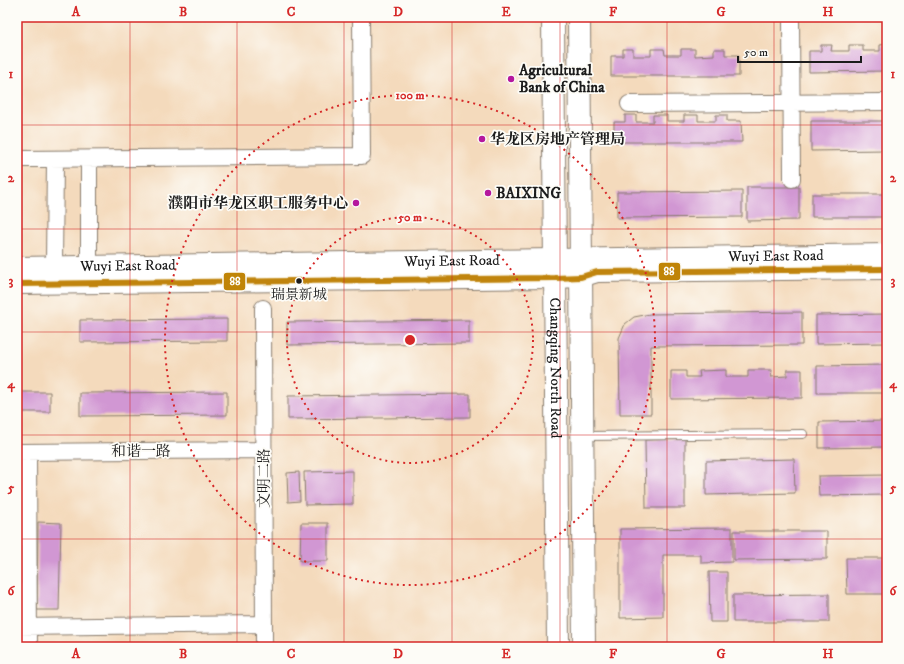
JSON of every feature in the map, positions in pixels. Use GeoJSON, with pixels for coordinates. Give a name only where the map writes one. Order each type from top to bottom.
{"type":"FeatureCollection","features":[{"type":"Feature","properties":{"kind":"main road","name":"Changqing North Road"},"geometry":{"type":"LineString","coordinates":[[552,17],[558,647]]}},
{"type":"Feature","properties":{"kind":"main road","name":"Changqing North Road"},"geometry":{"type":"LineString","coordinates":[[578,17],[584,647]]}},
{"type":"Feature","properties":{"kind":"street"},"geometry":{"type":"LineString","coordinates":[[17,159],[362,156],[361,17]]}},
{"type":"Feature","properties":{"kind":"street"},"geometry":{"type":"LineString","coordinates":[[791,17],[792,179]]}},
{"type":"Feature","properties":{"kind":"street"},"geometry":{"type":"LineString","coordinates":[[629,104],[887,102]]}},
{"type":"Feature","properties":{"kind":"street"},"geometry":{"type":"LineString","coordinates":[[54,266],[55,159]]}},
{"type":"Feature","properties":{"kind":"street"},"geometry":{"type":"LineString","coordinates":[[89,159],[89,266]]}},
{"type":"Feature","properties":{"kind":"street","name":"Wuyi East Road"},"geometry":{"type":"LineString","coordinates":[[17,267],[581,268],[887,254]]}},
{"type":"Feature","properties":{"kind":"street","name":"Wuyi East Road"},"geometry":{"type":"LineString","coordinates":[[17,284],[555,268]]}},
{"type":"Feature","properties":{"kind":"street","name":"Wuyi East Road"},"geometry":{"type":"LineString","coordinates":[[581,268],[597,272],[887,269]]}},
{"type":"Feature","properties":{"kind":"street","name":"文明二路"},"geometry":{"type":"LineString","coordinates":[[263,308],[264,647]]}},
{"type":"Feature","properties":{"kind":"street","name":"和谐一路"},"geometry":{"type":"LineString","coordinates":[[22,452],[264,450]]}},
{"type":"Feature","properties":{"kind":"street"},"geometry":{"type":"LineString","coordinates":[[22,452],[23,626],[29,647]]}},
{"type":"Feature","properties":{"kind":"street"},"geometry":{"type":"LineString","coordinates":[[23,626],[264,624]]}},
{"type":"Feature","properties":{"kind":"lane"},"geometry":{"type":"LineString","coordinates":[[582,436],[803,434]]}},
{"type":"Feature","properties":{"kind":"building"},"geometry":{"type":"Polygon","coordinates":[[[887,44],[887,71],[809,72],[809,51],[821,51],[821,45],[832,45],[831,51],[849,51],[849,45],[863,45],[863,51],[880,51],[880,45],[887,44]]]}},
{"type":"Feature","properties":{"kind":"building"},"geometry":{"type":"Polygon","coordinates":[[[623,49],[633,49],[633,56],[651,56],[651,49],[664,49],[665,55],[681,55],[681,49],[695,49],[695,56],[714,55],[714,49],[725,49],[725,55],[739,55],[739,76],[611,76],[611,56],[623,56],[623,49]]]}},
{"type":"Feature","properties":{"kind":"building"},"geometry":{"type":"Polygon","coordinates":[[[625,115],[636,115],[636,122],[653,122],[653,115],[667,115],[667,121],[684,121],[684,115],[698,115],[698,121],[716,121],[716,115],[727,115],[727,121],[741,121],[742,142],[614,142],[614,122],[625,122],[625,115]]]}},
{"type":"Feature","properties":{"kind":"building"},"geometry":{"type":"Polygon","coordinates":[[[811,121],[887,121],[887,150],[811,151],[811,121]]]}},
{"type":"Feature","properties":{"kind":"building"},"geometry":{"type":"Polygon","coordinates":[[[747,187],[799,187],[799,220],[747,221],[747,187]]]}},
{"type":"Feature","properties":{"kind":"building"},"geometry":{"type":"Polygon","coordinates":[[[742,191],[742,217],[617,218],[617,192],[742,191]]]}},
{"type":"Feature","properties":{"kind":"building"},"geometry":{"type":"Polygon","coordinates":[[[812,194],[887,194],[887,217],[812,217],[812,194]]]}},
{"type":"Feature","properties":{"kind":"building"},"geometry":{"type":"Polygon","coordinates":[[[802,312],[802,345],[651,346],[651,414],[620,414],[619,338],[625,324],[634,317],[650,314],[802,312]]]}},
{"type":"Feature","properties":{"kind":"building"},"geometry":{"type":"Polygon","coordinates":[[[887,314],[887,343],[816,344],[816,315],[887,314]]]}},
{"type":"Feature","properties":{"kind":"building"},"geometry":{"type":"Polygon","coordinates":[[[227,319],[227,341],[80,342],[80,320],[227,319]]]}},
{"type":"Feature","properties":{"kind":"building"},"geometry":{"type":"Polygon","coordinates":[[[469,320],[469,343],[287,345],[287,322],[469,320]]]}},
{"type":"Feature","properties":{"kind":"building"},"geometry":{"type":"Polygon","coordinates":[[[887,365],[887,393],[817,393],[817,366],[887,365]]]}},
{"type":"Feature","properties":{"kind":"building"},"geometry":{"type":"Polygon","coordinates":[[[726,370],[726,377],[748,377],[748,370],[772,370],[771,377],[787,376],[787,370],[802,370],[802,398],[671,399],[671,371],[686,371],[686,377],[700,377],[699,371],[726,370]]]}},
{"type":"Feature","properties":{"kind":"building"},"geometry":{"type":"Polygon","coordinates":[[[17,392],[50,392],[50,412],[17,412],[17,392]]]}},
{"type":"Feature","properties":{"kind":"building"},"geometry":{"type":"Polygon","coordinates":[[[227,392],[227,415],[80,416],[80,393],[227,392]]]}},
{"type":"Feature","properties":{"kind":"building"},"geometry":{"type":"Polygon","coordinates":[[[470,394],[470,417],[288,419],[288,396],[470,394]]]}},
{"type":"Feature","properties":{"kind":"building"},"geometry":{"type":"Polygon","coordinates":[[[887,421],[887,447],[819,448],[819,422],[887,421]]]}},
{"type":"Feature","properties":{"kind":"building"},"geometry":{"type":"Polygon","coordinates":[[[685,439],[685,508],[646,508],[645,440],[685,439]]]}},
{"type":"Feature","properties":{"kind":"building"},"geometry":{"type":"Polygon","coordinates":[[[794,459],[795,493],[706,495],[706,461],[794,459]]]}},
{"type":"Feature","properties":{"kind":"building"},"geometry":{"type":"Polygon","coordinates":[[[353,471],[353,504],[305,505],[304,472],[353,471]]]}},
{"type":"Feature","properties":{"kind":"building"},"geometry":{"type":"Polygon","coordinates":[[[299,472],[300,501],[288,502],[287,473],[299,472]]]}},
{"type":"Feature","properties":{"kind":"building"},"geometry":{"type":"Polygon","coordinates":[[[887,475],[887,495],[819,496],[818,476],[887,475]]]}},
{"type":"Feature","properties":{"kind":"building"},"geometry":{"type":"Polygon","coordinates":[[[38,522],[61,523],[59,610],[37,610],[38,522]]]}},
{"type":"Feature","properties":{"kind":"building"},"geometry":{"type":"Polygon","coordinates":[[[301,523],[328,523],[328,561],[300,561],[301,523]]]}},
{"type":"Feature","properties":{"kind":"building"},"geometry":{"type":"Polygon","coordinates":[[[732,528],[732,562],[701,563],[701,555],[663,555],[663,617],[620,618],[620,529],[732,528]]]}},
{"type":"Feature","properties":{"kind":"building"},"geometry":{"type":"Polygon","coordinates":[[[734,531],[827,531],[827,559],[734,560],[734,531]]]}},
{"type":"Feature","properties":{"kind":"building"},"geometry":{"type":"Polygon","coordinates":[[[846,558],[887,558],[887,594],[847,594],[846,558]]]}},
{"type":"Feature","properties":{"kind":"building"},"geometry":{"type":"Polygon","coordinates":[[[709,572],[727,572],[727,622],[710,622],[709,572]]]}},
{"type":"Feature","properties":{"kind":"building"},"geometry":{"type":"Polygon","coordinates":[[[829,594],[829,622],[733,622],[733,595],[829,594]]]}},
{"type":"Feature","properties":{"kind":"transit line","name":"88"},"geometry":{"type":"LineString","coordinates":[[17,284],[555,278],[581,277],[597,272],[887,269]]}},
{"type":"Feature","properties":{"kind":"place","name":"Agricultural Bank of China"},"geometry":{"type":"Point","coordinates":[511,79]}},
{"type":"Feature","properties":{"kind":"place","name":"华龙区房地产管理局"},"geometry":{"type":"Point","coordinates":[482,139]}},
{"type":"Feature","properties":{"kind":"place","name":"BAIXING"},"geometry":{"type":"Point","coordinates":[488,193]}},
{"type":"Feature","properties":{"kind":"place","name":"濮阳市华龙区职工服务中心"},"geometry":{"type":"Point","coordinates":[356,203]}},
{"type":"Feature","properties":{"kind":"place","name":"瑞景新城"},"geometry":{"type":"Point","coordinates":[299,281]}}]}
